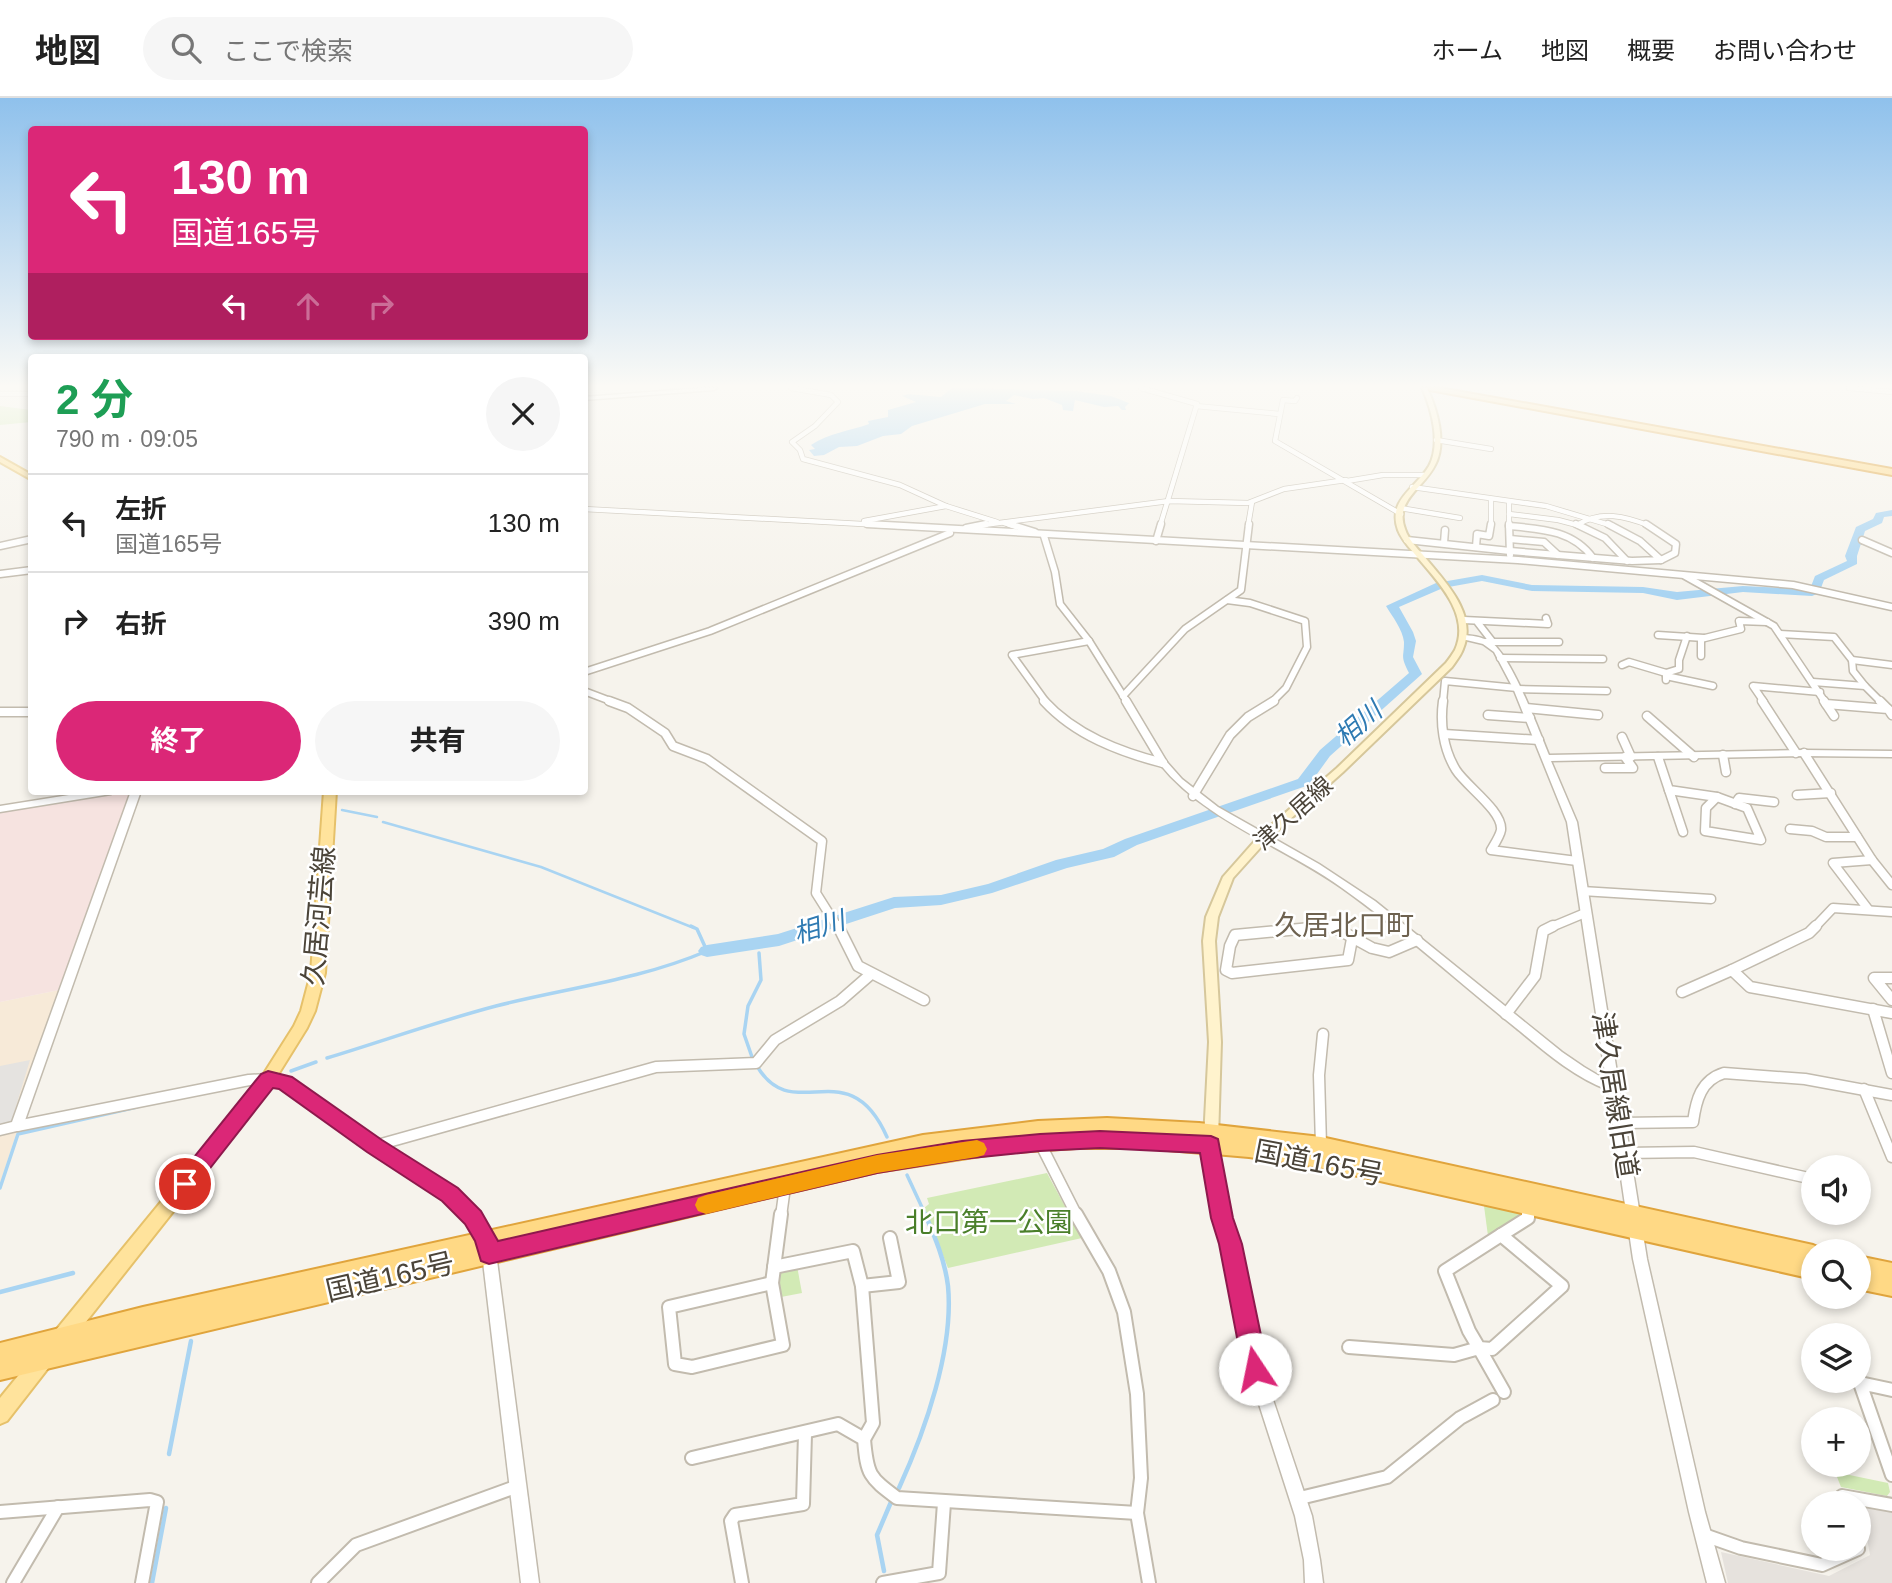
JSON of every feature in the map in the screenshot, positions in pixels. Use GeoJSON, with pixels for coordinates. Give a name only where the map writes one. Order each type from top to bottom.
{"type":"FeatureCollection","features":[{"type":"Feature","properties":{"kind":"highway"},"geometry":{"type":"LineString","coordinates":[[1816,457],[1892,471]]}},
{"type":"Feature","properties":{"kind":"highway"},"geometry":{"type":"LineString","coordinates":[[1818,457],[1892,471]]}},
{"type":"Feature","properties":{"kind":"highway","name":"国道165号"},"geometry":{"type":"LineString","coordinates":[[0,1370],[488,1246],[923,1142],[995,1132],[1077,1126],[1321,1145],[1801,1267]]}},
{"type":"Feature","properties":{"kind":"highway","name":"国道165号"},"geometry":{"type":"LineString","coordinates":[[0,1353],[62,1336],[488,1246],[785,1187],[877,1164],[962,1150],[1040,1142],[1211,1138],[1318,1159],[1528,1207],[1801,1252]]}},
{"type":"Feature","properties":{"kind":"highway"},"geometry":{"type":"LineString","coordinates":[[1871,1268],[1892,1272]]}},
{"type":"Feature","properties":{"kind":"highway"},"geometry":{"type":"LineString","coordinates":[[1871,1283],[1892,1287]]}},
{"type":"Feature","properties":{"kind":"main road"},"geometry":{"type":"LineString","coordinates":[[1436,457],[1404,497],[1400,526],[1464,620],[1465,637]]}},
{"type":"Feature","properties":{"kind":"main road"},"geometry":{"type":"LineString","coordinates":[[1,461],[28,476]]}},
{"type":"Feature","properties":{"kind":"main road","name":"津久居線"},"geometry":{"type":"LineString","coordinates":[[1211,1138],[1215,1042],[1208,959],[1212,917],[1228,877],[1265,836],[1441,680],[1458,655],[1465,637]]}},
{"type":"Feature","properties":{"kind":"main road","name":"久居河芸線"},"geometry":{"type":"LineString","coordinates":[[0,1414],[268,1079],[300,1028],[308,1011],[318,973],[330,795]]}},
{"type":"Feature","properties":{"kind":"street"},"geometry":{"type":"LineString","coordinates":[[802,457],[900,485],[946,506],[1044,536]]}},
{"type":"Feature","properties":{"kind":"street"},"geometry":{"type":"LineString","coordinates":[[1156,541],[1181,457]]}},
{"type":"Feature","properties":{"kind":"street"},"geometry":{"type":"LineString","coordinates":[[1303,457],[1401,511],[1460,519]]}},
{"type":"Feature","properties":{"kind":"street"},"geometry":{"type":"LineString","coordinates":[[588,671],[710,631],[915,545],[957,531],[1000,522],[1169,501],[1252,502],[1288,488],[1383,475],[1424,475]]}},
{"type":"Feature","properties":{"kind":"street"},"geometry":{"type":"LineString","coordinates":[[1407,540],[1629,561],[1661,560],[1673,555],[1677,550],[1675,542],[1664,533],[1637,520],[1591,517],[1412,487]]}},
{"type":"Feature","properties":{"kind":"street"},"geometry":{"type":"LineString","coordinates":[[1476,547],[1477,534],[1489,536],[1491,499]]}},
{"type":"Feature","properties":{"kind":"street"},"geometry":{"type":"LineString","coordinates":[[1123,696],[1185,629],[1242,587],[1240,580],[1252,502]]}},
{"type":"Feature","properties":{"kind":"street"},"geometry":{"type":"LineString","coordinates":[[1509,502],[1510,560]]}},
{"type":"Feature","properties":{"kind":"street"},"geometry":{"type":"LineString","coordinates":[[834,524],[875,520],[946,506]]}},
{"type":"Feature","properties":{"kind":"street"},"geometry":{"type":"LineString","coordinates":[[588,509],[1510,560],[1809,587],[1891,605]]}},
{"type":"Feature","properties":{"kind":"street"},"geometry":{"type":"LineString","coordinates":[[1509,514],[1577,525],[1611,541],[1629,561],[1656,572]]}},
{"type":"Feature","properties":{"kind":"street"},"geometry":{"type":"LineString","coordinates":[[1577,525],[1591,517]]}},
{"type":"Feature","properties":{"kind":"street"},"geometry":{"type":"LineString","coordinates":[[1591,517],[1639,538],[1661,560]]}},
{"type":"Feature","properties":{"kind":"street"},"geometry":{"type":"LineString","coordinates":[[1509,526],[1569,536],[1584,545],[1593,558]]}},
{"type":"Feature","properties":{"kind":"street"},"geometry":{"type":"LineString","coordinates":[[1444,543],[1445,530]]}},
{"type":"Feature","properties":{"kind":"street"},"geometry":{"type":"LineString","coordinates":[[1044,536],[1055,572],[1060,604],[1089,640],[1163,763],[1193,796],[1210,808],[1265,836],[1374,904],[1506,1014],[1588,1076],[1615,1088]]}},
{"type":"Feature","properties":{"kind":"street"},"geometry":{"type":"LineString","coordinates":[[1510,539],[1548,543],[1559,555]]}},
{"type":"Feature","properties":{"kind":"street"},"geometry":{"type":"LineString","coordinates":[[1862,540],[1892,553]]}},
{"type":"Feature","properties":{"kind":"street"},"geometry":{"type":"LineString","coordinates":[[0,546],[28,541]]}},
{"type":"Feature","properties":{"kind":"street"},"geometry":{"type":"LineString","coordinates":[[0,573],[28,570]]}},
{"type":"Feature","properties":{"kind":"street"},"geometry":{"type":"LineString","coordinates":[[1682,575],[1769,622],[1780,634],[1834,716]]}},
{"type":"Feature","properties":{"kind":"street"},"geometry":{"type":"LineString","coordinates":[[1193,796],[1230,735],[1248,717],[1270,705],[1286,688],[1307,647],[1305,621],[1250,603],[1227,600]]}},
{"type":"Feature","properties":{"kind":"street"},"geometry":{"type":"LineString","coordinates":[[1464,620],[1548,624],[1546,618]]}},
{"type":"Feature","properties":{"kind":"street"},"geometry":{"type":"LineString","coordinates":[[1658,635],[1705,638],[1741,629],[1739,621],[1769,622]]}},
{"type":"Feature","properties":{"kind":"street"},"geometry":{"type":"LineString","coordinates":[[1478,623],[1489,641]]}},
{"type":"Feature","properties":{"kind":"street"},"geometry":{"type":"LineString","coordinates":[[1780,634],[1834,637],[1852,660],[1853,671],[1890,712]]}},
{"type":"Feature","properties":{"kind":"street"},"geometry":{"type":"LineString","coordinates":[[1666,676],[1679,669],[1679,660],[1687,636]]}},
{"type":"Feature","properties":{"kind":"street"},"geometry":{"type":"LineString","coordinates":[[1465,637],[1489,641],[1559,642]]}},
{"type":"Feature","properties":{"kind":"street"},"geometry":{"type":"LineString","coordinates":[[1701,656],[1701,639],[1705,638]]}},
{"type":"Feature","properties":{"kind":"street"},"geometry":{"type":"LineString","coordinates":[[1089,640],[1012,655],[1049,706],[1073,725],[1125,753],[1163,763]]}},
{"type":"Feature","properties":{"kind":"street","name":"津久居線旧道"},"geometry":{"type":"LineString","coordinates":[[1489,641],[1518,688],[1572,822],[1635,1223],[1716,1583]]}},
{"type":"Feature","properties":{"kind":"street"},"geometry":{"type":"LineString","coordinates":[[1500,658],[1603,659]]}},
{"type":"Feature","properties":{"kind":"street"},"geometry":{"type":"LineString","coordinates":[[1852,660],[1892,665]]}},
{"type":"Feature","properties":{"kind":"street"},"geometry":{"type":"LineString","coordinates":[[1622,665],[1629,662],[1666,676],[1713,686]]}},
{"type":"Feature","properties":{"kind":"street"},"geometry":{"type":"LineString","coordinates":[[1577,860],[1491,850],[1501,831],[1499,821],[1495,812],[1454,767],[1440,715],[1441,680],[1518,688],[1606,691]]}},
{"type":"Feature","properties":{"kind":"street"},"geometry":{"type":"LineString","coordinates":[[1813,682],[1865,686]]}},
{"type":"Feature","properties":{"kind":"street"},"geometry":{"type":"LineString","coordinates":[[1820,692],[1753,686],[1831,793],[1871,860],[1892,885]]}},
{"type":"Feature","properties":{"kind":"street"},"geometry":{"type":"LineString","coordinates":[[588,693],[628,708],[665,733],[673,746],[707,759],[822,841],[816,893],[836,922],[858,967],[897,984],[923,1000]]}},
{"type":"Feature","properties":{"kind":"street"},"geometry":{"type":"LineString","coordinates":[[1826,704],[1890,712]]}},
{"type":"Feature","properties":{"kind":"street"},"geometry":{"type":"LineString","coordinates":[[0,712],[28,712]]}},
{"type":"Feature","properties":{"kind":"street"},"geometry":{"type":"LineString","coordinates":[[1488,715],[1598,715]]}},
{"type":"Feature","properties":{"kind":"street"},"geometry":{"type":"LineString","coordinates":[[1647,716],[1694,757]]}},
{"type":"Feature","properties":{"kind":"street"},"geometry":{"type":"LineString","coordinates":[[1444,734],[1539,740]]}},
{"type":"Feature","properties":{"kind":"street"},"geometry":{"type":"LineString","coordinates":[[1605,768],[1633,768],[1622,737]]}},
{"type":"Feature","properties":{"kind":"street"},"geometry":{"type":"LineString","coordinates":[[1546,758],[1892,754]]}},
{"type":"Feature","properties":{"kind":"street"},"geometry":{"type":"LineString","coordinates":[[1723,755],[1726,772]]}},
{"type":"Feature","properties":{"kind":"street"},"geometry":{"type":"LineString","coordinates":[[1658,757],[1683,832]]}},
{"type":"Feature","properties":{"kind":"street"},"geometry":{"type":"LineString","coordinates":[[1669,790],[1717,797],[1747,808],[1761,840],[1705,831],[1706,808],[1717,797]]}},
{"type":"Feature","properties":{"kind":"street"},"geometry":{"type":"LineString","coordinates":[[1797,795],[1831,793]]}},
{"type":"Feature","properties":{"kind":"street"},"geometry":{"type":"LineString","coordinates":[[0,809],[86,795]]}},
{"type":"Feature","properties":{"kind":"street"},"geometry":{"type":"LineString","coordinates":[[17,1126],[135,795]]}},
{"type":"Feature","properties":{"kind":"street"},"geometry":{"type":"LineString","coordinates":[[1735,804],[1739,798],[1774,802]]}},
{"type":"Feature","properties":{"kind":"street"},"geometry":{"type":"LineString","coordinates":[[1790,829],[1812,831],[1826,837],[1857,836]]}},
{"type":"Feature","properties":{"kind":"street"},"geometry":{"type":"LineString","coordinates":[[1827,853],[1868,909]]}},
{"type":"Feature","properties":{"kind":"street"},"geometry":{"type":"LineString","coordinates":[[1835,861],[1871,860]]}},
{"type":"Feature","properties":{"kind":"street"},"geometry":{"type":"LineString","coordinates":[[1582,891],[1711,899]]}},
{"type":"Feature","properties":{"kind":"street"},"geometry":{"type":"LineString","coordinates":[[1682,992],[1809,933],[1833,908],[1892,912]]}},
{"type":"Feature","properties":{"kind":"street"},"geometry":{"type":"LineString","coordinates":[[1506,1014],[1535,976],[1543,931],[1586,913]]}},
{"type":"Feature","properties":{"kind":"street"},"geometry":{"type":"LineString","coordinates":[[1352,939],[1348,960],[1233,973],[1226,970],[1230,946],[1235,935],[1332,926],[1344,930],[1352,939],[1384,951],[1395,952],[1417,940]]}},
{"type":"Feature","properties":{"kind":"street"},"geometry":{"type":"LineString","coordinates":[[1732,970],[1750,987],[1892,1013]]}},
{"type":"Feature","properties":{"kind":"street"},"geometry":{"type":"LineString","coordinates":[[374,1146],[656,1067],[756,1063],[775,1040],[840,1002],[871,974]]}},
{"type":"Feature","properties":{"kind":"street"},"geometry":{"type":"LineString","coordinates":[[1892,978],[1874,978],[1892,1000]]}},
{"type":"Feature","properties":{"kind":"street"},"geometry":{"type":"LineString","coordinates":[[1872,1009],[1892,1073]]}},
{"type":"Feature","properties":{"kind":"street"},"geometry":{"type":"LineString","coordinates":[[1321,1145],[1319,1075],[1323,1034]]}},
{"type":"Feature","properties":{"kind":"street"},"geometry":{"type":"LineString","coordinates":[[1621,1123],[1693,1122],[1695,1102],[1702,1089],[1717,1074],[1724,1073],[1805,1079],[1892,1095]]}},
{"type":"Feature","properties":{"kind":"street"},"geometry":{"type":"LineString","coordinates":[[0,1130],[249,1080],[268,1079],[285,1083],[374,1146],[450,1195],[473,1217],[488,1246],[530,1583]]}},
{"type":"Feature","properties":{"kind":"street"},"geometry":{"type":"LineString","coordinates":[[1864,1090],[1892,1157]]}},
{"type":"Feature","properties":{"kind":"street"},"geometry":{"type":"LineString","coordinates":[[1211,1138],[1212,1167],[1219,1205],[1231,1244],[1255,1369],[1300,1498],[1313,1562],[1314,1583]]}},
{"type":"Feature","properties":{"kind":"street"},"geometry":{"type":"LineString","coordinates":[[1040,1142],[1061,1189],[1109,1271],[1124,1312],[1137,1395],[1141,1478],[1137,1513],[1149,1583]]}},
{"type":"Feature","properties":{"kind":"street"},"geometry":{"type":"LineString","coordinates":[[1625,1153],[1694,1152],[1801,1176]]}},
{"type":"Feature","properties":{"kind":"street"},"geometry":{"type":"LineString","coordinates":[[772,1283],[669,1307],[675,1364],[692,1367],[783,1345],[772,1283],[785,1187]]}},
{"type":"Feature","properties":{"kind":"street"},"geometry":{"type":"LineString","coordinates":[[1300,1498],[1387,1477],[1461,1418],[1499,1396],[1446,1272],[1528,1218],[1528,1207]]}},
{"type":"Feature","properties":{"kind":"street"},"geometry":{"type":"LineString","coordinates":[[1349,1347],[1454,1354],[1479,1348],[1492,1349],[1562,1286],[1500,1235]]}},
{"type":"Feature","properties":{"kind":"street"},"geometry":{"type":"LineString","coordinates":[[862,1286],[899,1282],[890,1238]]}},
{"type":"Feature","properties":{"kind":"street"},"geometry":{"type":"LineString","coordinates":[[774,1267],[853,1251],[862,1286],[873,1423],[864,1439],[873,1480],[879,1487],[897,1498],[944,1503],[1137,1513]]}},
{"type":"Feature","properties":{"kind":"street"},"geometry":{"type":"LineString","coordinates":[[1892,1390],[1860,1383],[1892,1475]]}},
{"type":"Feature","properties":{"kind":"street"},"geometry":{"type":"LineString","coordinates":[[692,1458],[805,1434],[838,1424],[864,1439]]}},
{"type":"Feature","properties":{"kind":"street"},"geometry":{"type":"LineString","coordinates":[[742,1583],[731,1521],[735,1515],[803,1504],[805,1434]]}},
{"type":"Feature","properties":{"kind":"street"},"geometry":{"type":"LineString","coordinates":[[318,1583],[356,1545],[518,1486]]}},
{"type":"Feature","properties":{"kind":"street"},"geometry":{"type":"LineString","coordinates":[[0,1511],[150,1500],[157,1502],[142,1583]]}},
{"type":"Feature","properties":{"kind":"street"},"geometry":{"type":"LineString","coordinates":[[1871,1501],[1892,1505]]}},
{"type":"Feature","properties":{"kind":"street"},"geometry":{"type":"LineString","coordinates":[[883,1583],[939,1573],[944,1503]]}},
{"type":"Feature","properties":{"kind":"street"},"geometry":{"type":"LineString","coordinates":[[13,1583],[58,1507]]}},
{"type":"Feature","properties":{"kind":"street"},"geometry":{"type":"LineString","coordinates":[[1704,1535],[1741,1548],[1801,1561]]}},
{"type":"Feature","properties":{"kind":"street"},"geometry":{"type":"LineString","coordinates":[[1803,1561],[1822,1565],[1831,1561]]}},
{"type":"Feature","properties":{"kind":"shaded area"},"geometry":{"type":"Polygon","coordinates":[[[86,795],[135,795],[64,989],[0,1002],[0,809],[86,795]]]}},
{"type":"Feature","properties":{"kind":"shaded area"},"geometry":{"type":"Polygon","coordinates":[[[64,989],[0,1183],[0,1002],[64,989]]]}},
{"type":"Feature","properties":{"kind":"shaded area"},"geometry":{"type":"Polygon","coordinates":[[[30,1060],[10,1126],[0,1128],[0,1066],[30,1060]]]}},
{"type":"Feature","properties":{"kind":"shaded area"},"geometry":{"type":"Polygon","coordinates":[[[1871,1507],[1892,1511],[1892,1583],[1728,1583],[1721,1552],[1829,1576],[1858,1561],[1871,1561],[1871,1507]]]}},
{"type":"Feature","properties":{"kind":"green space","name":"北口第一公園"},"geometry":{"type":"Polygon","coordinates":[[[1047,1173],[1082,1238],[948,1268],[924,1208],[929,1204],[927,1198],[1047,1173]]]}},
{"type":"Feature","properties":{"kind":"green space"},"geometry":{"type":"Polygon","coordinates":[[[1484,1206],[1524,1214],[1488,1236],[1484,1206]]]}},
{"type":"Feature","properties":{"kind":"green space"},"geometry":{"type":"Polygon","coordinates":[[[797,1266],[802,1293],[781,1297],[778,1276],[783,1268],[797,1266]]]}},
{"type":"Feature","properties":{"kind":"green space"},"geometry":{"type":"Polygon","coordinates":[[[1837,1477],[1859,1477],[1888,1483],[1890,1492],[1887,1496],[1841,1487],[1837,1477]]]}},
{"type":"Feature","properties":{"kind":"waterway","name":"相川"},"geometry":{"type":"LineString","coordinates":[[707,951],[779,940],[894,903],[941,900],[992,888],[1062,864],[1108,853],[1131,842],[1304,782],[1313,767],[1339,739],[1416,674],[1407,657],[1410,641],[1407,632],[1392,606],[1440,585],[1482,578],[1532,588],[1643,590],[1677,596],[1743,589],[1812,593],[1819,578],[1853,562],[1851,556],[1860,529],[1878,521],[1880,515],[1892,513]]}},
{"type":"Feature","properties":{"kind":"waterway"},"geometry":{"type":"LineString","coordinates":[[342,810],[377,817]]}},
{"type":"Feature","properties":{"kind":"waterway"},"geometry":{"type":"LineString","coordinates":[[383,822],[541,867],[694,928]]}},
{"type":"Feature","properties":{"kind":"waterway"},"geometry":{"type":"LineString","coordinates":[[327,1058],[475,1012],[629,976],[707,951],[697,929],[691,926]]}},
{"type":"Feature","properties":{"kind":"waterway"},"geometry":{"type":"LineString","coordinates":[[752,1057],[744,1034],[748,1006],[761,980],[759,953]]}},
{"type":"Feature","properties":{"kind":"waterway"},"geometry":{"type":"LineString","coordinates":[[291,1071],[316,1062]]}},
{"type":"Feature","properties":{"kind":"waterway"},"geometry":{"type":"LineString","coordinates":[[757,1066],[771,1083],[787,1091],[838,1092],[855,1098],[872,1111],[887,1137]]}},
{"type":"Feature","properties":{"kind":"waterway"},"geometry":{"type":"LineString","coordinates":[[0,1188],[18,1134],[137,1107]]}},
{"type":"Feature","properties":{"kind":"waterway"},"geometry":{"type":"LineString","coordinates":[[907,1175],[926,1216]]}},
{"type":"Feature","properties":{"kind":"waterway"},"geometry":{"type":"LineString","coordinates":[[899,1488],[928,1416],[947,1336],[947,1277],[925,1214]]}},
{"type":"Feature","properties":{"kind":"waterway"},"geometry":{"type":"LineString","coordinates":[[0,1292],[73,1273]]}},
{"type":"Feature","properties":{"kind":"waterway"},"geometry":{"type":"LineString","coordinates":[[169,1454],[191,1341]]}},
{"type":"Feature","properties":{"kind":"waterway"},"geometry":{"type":"LineString","coordinates":[[884,1571],[877,1535],[891,1502]]}},
{"type":"Feature","properties":{"kind":"waterway"},"geometry":{"type":"LineString","coordinates":[[152,1583],[166,1508]]}},
{"type":"Feature","properties":{"kind":"slow traffic"},"geometry":{"type":"LineString","coordinates":[[706,1205],[877,1164],[977,1149]]}},
{"type":"Feature","properties":{"kind":"district","name":"久居北口町"},"geometry":{"type":"Point","coordinates":[1344,925]}},
{"type":"Feature","properties":{"kind":"route"},"geometry":{"type":"LineString","coordinates":[[185,1184],[268,1079],[285,1083],[374,1146],[450,1195],[473,1217],[486,1239],[489,1254],[877,1164],[962,1150],[1040,1142],[1100,1140],[1211,1145],[1212,1167],[1222,1218],[1231,1244],[1255,1369]]}}]}
